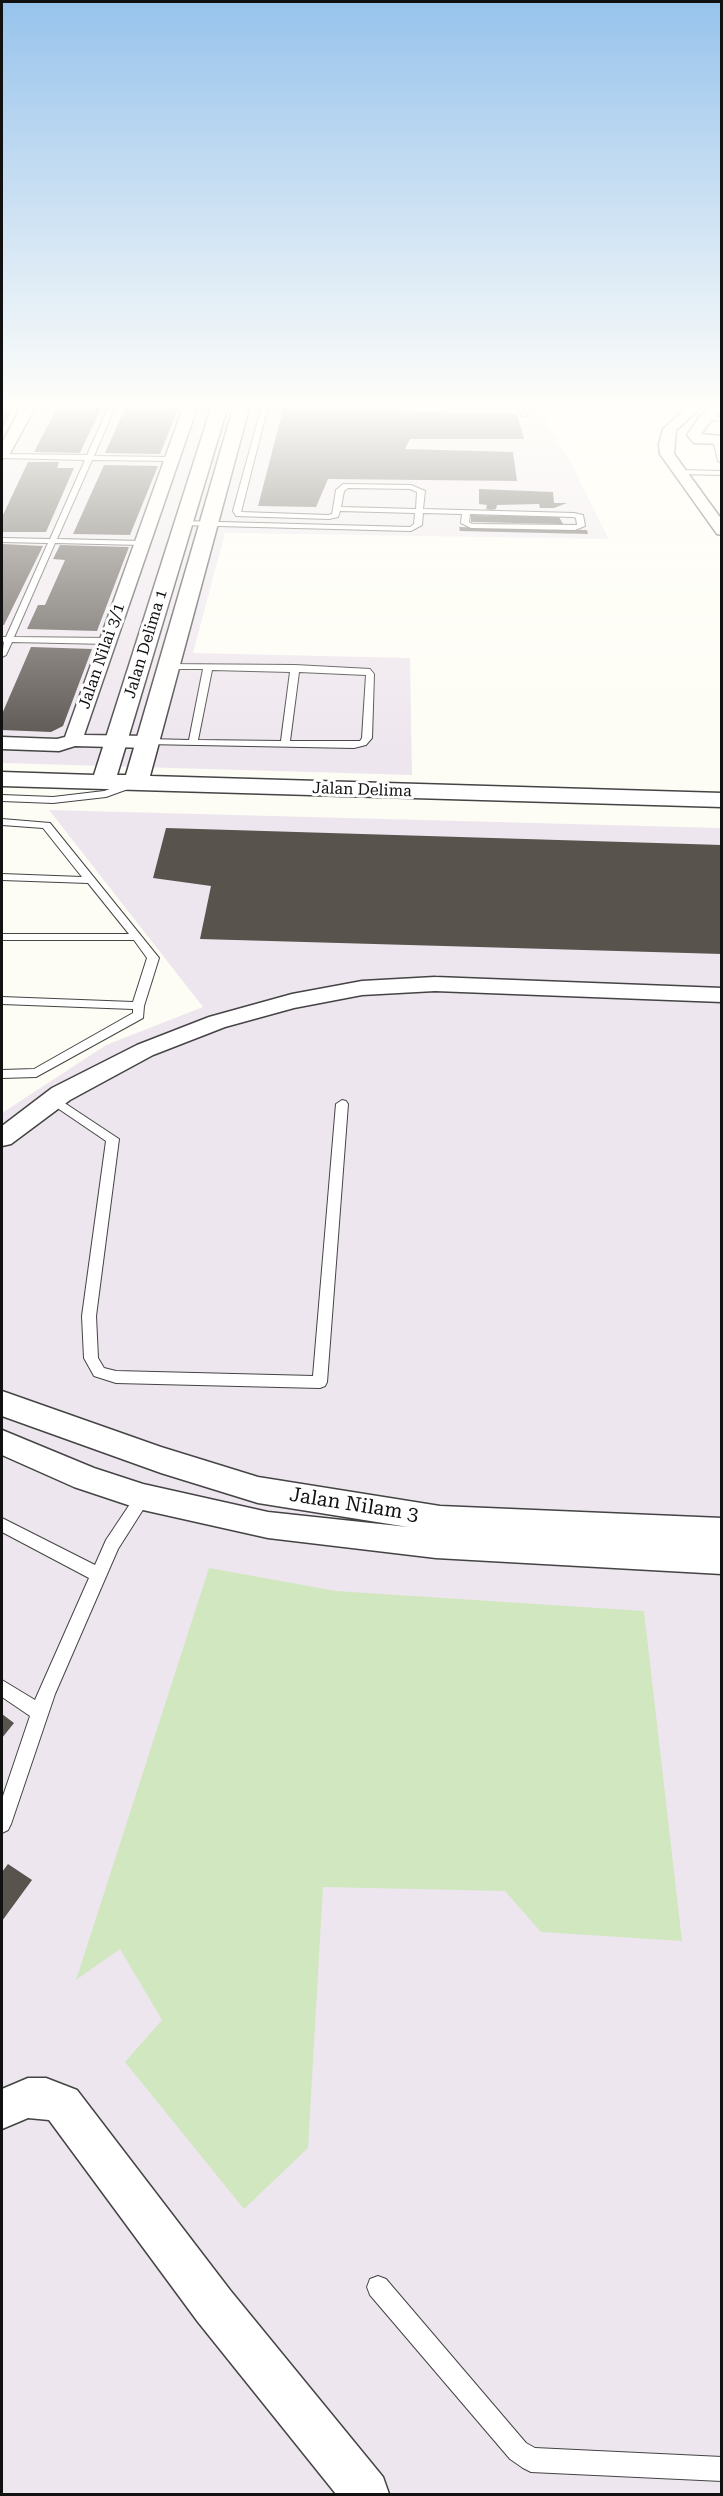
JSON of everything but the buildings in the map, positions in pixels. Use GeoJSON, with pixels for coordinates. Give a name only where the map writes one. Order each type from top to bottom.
{"type":"FeatureCollection","features":[{"type":"Feature","properties":{"kind":"street","name":"Jalan Nilai 3/1"},"geometry":{"type":"LineString","coordinates":[[73,740],[150,518]]}},
{"type":"Feature","properties":{"kind":"street","name":"Jalan Delima 1"},"geometry":{"type":"LineString","coordinates":[[103,782],[185,518]]}},
{"type":"Feature","properties":{"kind":"street","name":"Jalan Delima 1"},"geometry":{"type":"LineString","coordinates":[[136,783],[211,518]]}},
{"type":"Feature","properties":{"kind":"street"},"geometry":{"type":"LineString","coordinates":[[2,743],[59,745],[73,740],[148,742]]}},
{"type":"Feature","properties":{"kind":"street","name":"Jalan Delima"},"geometry":{"type":"LineString","coordinates":[[2,779],[722,800]]}},
{"type":"Feature","properties":{"kind":"street"},"geometry":{"type":"LineString","coordinates":[[2,1138],[54,1100],[145,1050],[217,1022],[292,1001],[362,988],[435,984],[722,995]]}},
{"type":"Feature","properties":{"kind":"street","name":"Jalan Nilam 3"},"geometry":{"type":"LineString","coordinates":[[2,1403],[23,1413],[150,1457],[258,1490],[440,1519],[722,1532]]}},
{"type":"Feature","properties":{"kind":"street","name":"Jalan Nilam 3"},"geometry":{"type":"LineString","coordinates":[[2,1442],[85,1478],[143,1497],[268,1525],[436,1544],[722,1560]]}},
{"type":"Feature","properties":{"kind":"street"},"geometry":{"type":"LineString","coordinates":[[2,2109],[10,2103],[28,2098],[46,2098],[63,2104],[213,2306],[366,2494]]}},
{"type":"Feature","properties":{"kind":"lane"},"geometry":{"type":"LineString","coordinates":[[2,655],[5,639],[62,518]]}},
{"type":"Feature","properties":{"kind":"lane"},"geometry":{"type":"LineString","coordinates":[[183,524],[407,529],[417,527],[418,518]]}},
{"type":"Feature","properties":{"kind":"lane"},"geometry":{"type":"LineString","coordinates":[[465,518],[465,523],[471,526],[575,528],[581,526],[580,518]]}},
{"type":"Feature","properties":{"kind":"lane"},"geometry":{"type":"LineString","coordinates":[[2,540],[142,543]]}},
{"type":"Feature","properties":{"kind":"lane"},"geometry":{"type":"LineString","coordinates":[[5,639],[108,641]]}},
{"type":"Feature","properties":{"kind":"lane"},"geometry":{"type":"LineString","coordinates":[[148,742],[354,745],[363,743],[367,738],[369,672],[359,669],[169,666]]}},
{"type":"Feature","properties":{"kind":"lane"},"geometry":{"type":"LineString","coordinates":[[193,742],[208,667]]}},
{"type":"Feature","properties":{"kind":"lane"},"geometry":{"type":"LineString","coordinates":[[285,744],[294,668]]}},
{"type":"Feature","properties":{"kind":"lane"},"geometry":{"type":"LineString","coordinates":[[2,798],[53,800],[106,795],[136,783]]}},
{"type":"Feature","properties":{"kind":"lane"},"geometry":{"type":"LineString","coordinates":[[2,822],[44,824],[153,958],[138,1005],[139,1015],[36,1073],[2,1074]]}},
{"type":"Feature","properties":{"kind":"lane"},"geometry":{"type":"LineString","coordinates":[[2,878],[90,880]]}},
{"type":"Feature","properties":{"kind":"lane"},"geometry":{"type":"LineString","coordinates":[[2,937],[137,937]]}},
{"type":"Feature","properties":{"kind":"lane"},"geometry":{"type":"LineString","coordinates":[[2,1000],[138,1005]]}},
{"type":"Feature","properties":{"kind":"lane"},"geometry":{"type":"LineString","coordinates":[[54,1100],[113,1139],[89,1316],[91,1358],[99,1372],[116,1377],[320,1382],[342,1104]]}},
{"type":"Feature","properties":{"kind":"lane"},"geometry":{"type":"LineString","coordinates":[[2,1824],[39,1712],[112,1545],[143,1497]]}},
{"type":"Feature","properties":{"kind":"lane"},"geometry":{"type":"LineString","coordinates":[[2,1525],[99,1575]]}},
{"type":"Feature","properties":{"kind":"lane"},"geometry":{"type":"LineString","coordinates":[[2,1688],[39,1712]]}},
{"type":"Feature","properties":{"kind":"lane"},"geometry":{"type":"LineString","coordinates":[[378,2287],[518,2451],[531,2460],[722,2469]]}},
{"type":"Feature","properties":{"kind":"shaded area"},"geometry":{"type":"Polygon","coordinates":[[[2,518],[599,518],[609,539],[225,533],[193,653],[410,658],[412,775],[2,763],[2,518]]]}},
{"type":"Feature","properties":{"kind":"shaded area"},"geometry":{"type":"Polygon","coordinates":[[[49,810],[721,828],[721,2494],[2,2494],[2,1113],[106,1045],[203,1007],[49,810]]]}},
{"type":"Feature","properties":{"kind":"green space"},"geometry":{"type":"Polygon","coordinates":[[[209,1568],[336,1591],[644,1611],[682,1941],[541,1932],[505,1891],[323,1887],[308,2148],[244,2209],[125,2062],[162,2020],[120,1949],[76,1980],[209,1568]]]}}]}
